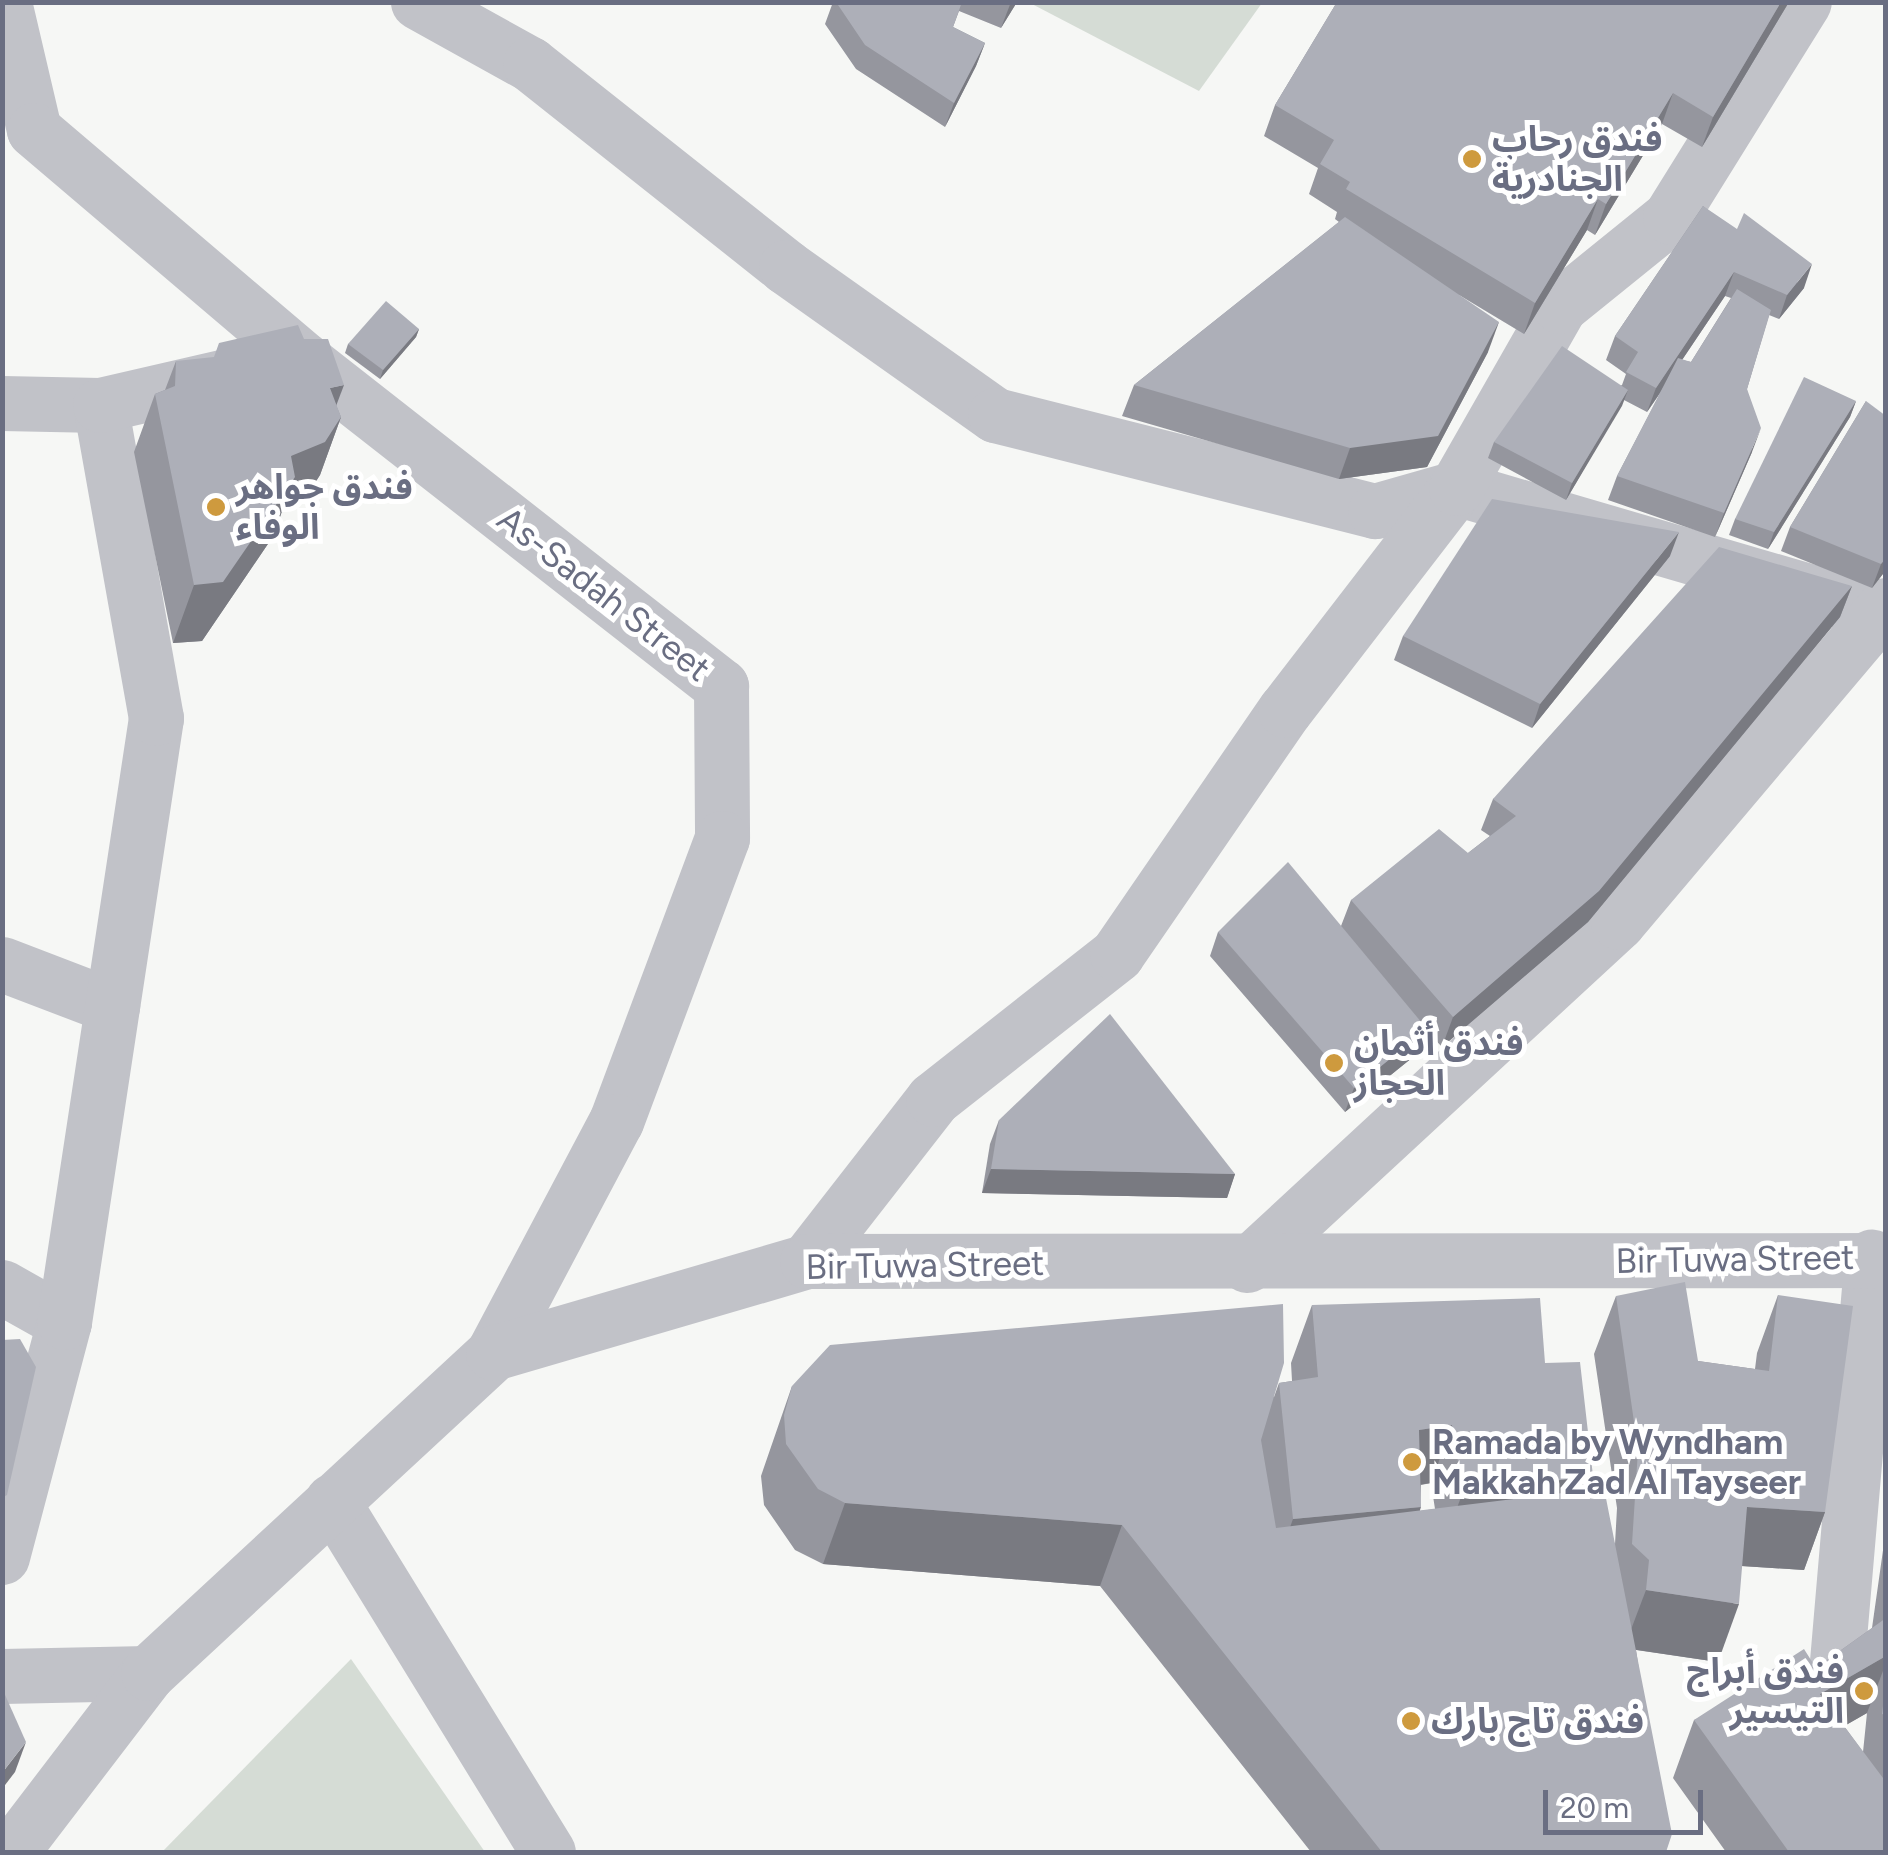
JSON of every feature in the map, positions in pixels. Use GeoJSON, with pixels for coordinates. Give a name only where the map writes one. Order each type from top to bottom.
{"type":"FeatureCollection","features":[{"type":"Feature","properties":{"kind":"street","name":"As-Sadah Street"},"geometry":{"type":"LineString","coordinates":[[4,2],[18,132],[721,686],[722,838],[616,1122],[493,1353]]}},
{"type":"Feature","properties":{"kind":"street"},"geometry":{"type":"LineString","coordinates":[[418,2],[530,64],[786,266],[995,415],[1375,511],[1456,488],[1883,608],[1618,922],[1246,1266]]}},
{"type":"Feature","properties":{"kind":"street"},"geometry":{"type":"LineString","coordinates":[[807,1261],[934,1099],[1117,954],[1285,710],[1456,488],[1560,306],[1670,217],[1804,2]]}},
{"type":"Feature","properties":{"kind":"street"},"geometry":{"type":"LineString","coordinates":[[2,402],[100,405],[302,359]]}},
{"type":"Feature","properties":{"kind":"street"},"geometry":{"type":"LineString","coordinates":[[2,1556],[64,1322],[156,718],[100,405]]}},
{"type":"Feature","properties":{"kind":"street"},"geometry":{"type":"LineString","coordinates":[[2,964],[112,1006]]}},
{"type":"Feature","properties":{"kind":"street"},"geometry":{"type":"LineString","coordinates":[[1836,1673],[1879,1258]]}},
{"type":"Feature","properties":{"kind":"street","name":"Bir Tuwa Street"},"geometry":{"type":"LineString","coordinates":[[12,1852],[148,1673],[493,1353],[807,1261],[1246,1266],[1879,1258]]}},
{"type":"Feature","properties":{"kind":"street"},"geometry":{"type":"LineString","coordinates":[[2,1287],[64,1322]]}},
{"type":"Feature","properties":{"kind":"street"},"geometry":{"type":"LineString","coordinates":[[332,1501],[548,1852]]}},
{"type":"Feature","properties":{"kind":"street"},"geometry":{"type":"LineString","coordinates":[[2,1676],[148,1673]]}},
{"type":"Feature","properties":{"kind":"shaded area"},"geometry":{"type":"Polygon","coordinates":[[[1030,3],[1262,3],[1199,91],[1030,3]]]}},
{"type":"Feature","properties":{"kind":"shaded area"},"geometry":{"type":"Polygon","coordinates":[[[351,1659],[485,1852],[162,1852],[351,1659]]]}},
{"type":"Feature","properties":{"kind":"building"},"geometry":{"type":"Polygon","coordinates":[[[836,2],[962,2],[953,27],[985,43],[954,103],[865,45],[836,2]]]}},
{"type":"Feature","properties":{"kind":"building","name":"فندق رحاب الجنادرية"},"geometry":{"type":"Polygon","coordinates":[[[1337,2],[1781,2],[1713,117],[1673,93],[1606,204],[1598,199],[1535,303],[1346,189],[1350,182],[1320,164],[1334,140],[1275,105],[1337,2]]]}},
{"type":"Feature","properties":{"kind":"building"},"geometry":{"type":"Polygon","coordinates":[[[1703,206],[1737,229],[1744,213],[1812,264],[1787,295],[1734,272],[1656,388],[1626,372],[1638,352],[1615,336],[1703,206]]]}},
{"type":"Feature","properties":{"kind":"building"},"geometry":{"type":"Polygon","coordinates":[[[1345,217],[1499,322],[1438,436],[1350,448],[1134,385],[1345,217]]]}},
{"type":"Feature","properties":{"kind":"building"},"geometry":{"type":"Polygon","coordinates":[[[1737,289],[1771,310],[1747,389],[1761,428],[1724,513],[1617,476],[1678,358],[1691,362],[1737,289]]]}},
{"type":"Feature","properties":{"kind":"building"},"geometry":{"type":"Polygon","coordinates":[[[386,301],[419,329],[383,370],[348,344],[386,301]]]}},
{"type":"Feature","properties":{"kind":"building","name":"فندق جواهر الوفاء"},"geometry":{"type":"Polygon","coordinates":[[[298,325],[304,339],[328,339],[344,385],[330,388],[341,417],[325,442],[291,456],[295,477],[223,582],[194,585],[155,394],[175,386],[176,361],[214,357],[219,343],[298,325]]]}},
{"type":"Feature","properties":{"kind":"building"},"geometry":{"type":"Polygon","coordinates":[[[1562,346],[1628,390],[1572,483],[1494,442],[1562,346]]]}},
{"type":"Feature","properties":{"kind":"building"},"geometry":{"type":"Polygon","coordinates":[[[1804,377],[1856,401],[1774,532],[1735,519],[1804,377]]]}},
{"type":"Feature","properties":{"kind":"building"},"geometry":{"type":"Polygon","coordinates":[[[1866,401],[1886,416],[1886,558],[1881,564],[1790,527],[1866,401]]]}},
{"type":"Feature","properties":{"kind":"building"},"geometry":{"type":"Polygon","coordinates":[[[1492,499],[1679,532],[1540,704],[1403,636],[1492,499]]]}},
{"type":"Feature","properties":{"kind":"building"},"geometry":{"type":"Polygon","coordinates":[[[1719,547],[1852,586],[1599,891],[1453,1017],[1351,900],[1439,829],[1468,853],[1516,816],[1493,799],[1719,547]]]}},
{"type":"Feature","properties":{"kind":"building"},"geometry":{"type":"Polygon","coordinates":[[[1288,862],[1427,1029],[1354,1088],[1218,932],[1288,862]]]}},
{"type":"Feature","properties":{"kind":"building"},"geometry":{"type":"Polygon","coordinates":[[[1110,1014],[1235,1174],[991,1169],[999,1120],[1110,1014]]]}},
{"type":"Feature","properties":{"kind":"building"},"geometry":{"type":"Polygon","coordinates":[[[1685,1282],[1698,1361],[1769,1371],[1778,1295],[1853,1306],[1825,1512],[1747,1507],[1739,1604],[1646,1590],[1649,1560],[1632,1544],[1638,1450],[1616,1296],[1685,1282]]]}},
{"type":"Feature","properties":{"kind":"building","name":"Ramada by Wyndham Makkah Zad Al Tayseer"},"geometry":{"type":"Polygon","coordinates":[[[1540,1298],[1545,1363],[1580,1362],[1593,1476],[1463,1492],[1452,1425],[1419,1430],[1421,1507],[1293,1519],[1279,1383],[1318,1377],[1312,1305],[1540,1298]]]}},
{"type":"Feature","properties":{"kind":"building","name":"فندق تاج بارك"},"geometry":{"type":"Polygon","coordinates":[[[1283,1304],[1284,1363],[1261,1440],[1276,1528],[1604,1488],[1672,1834],[1666,1852],[1382,1852],[1122,1525],[845,1503],[818,1489],[786,1444],[784,1415],[792,1386],[830,1345],[1283,1304]]]}},
{"type":"Feature","properties":{"kind":"building"},"geometry":{"type":"Polygon","coordinates":[[[20,1339],[36,1367],[7,1495],[2,1498],[2,1340],[20,1339]]]}},
{"type":"Feature","properties":{"kind":"building"},"geometry":{"type":"Polygon","coordinates":[[[1886,1618],[1886,1656],[1820,1694],[1886,1782],[1886,1852],[1789,1852],[1694,1720],[1804,1649],[1816,1668],[1886,1618]]]}},
{"type":"Feature","properties":{"kind":"building"},"geometry":{"type":"Polygon","coordinates":[[[1886,1682],[1886,1715],[1882,1714],[1886,1682]]]}},
{"type":"Feature","properties":{"kind":"building"},"geometry":{"type":"Polygon","coordinates":[[[2,1688],[26,1742],[2,1773],[2,1688]]]}},
{"type":"Feature","properties":{"kind":"place","name":"فندق رحاب الجنادرية"},"geometry":{"type":"Point","coordinates":[1472,159]}},
{"type":"Feature","properties":{"kind":"place","name":"فندق جواهر الوفاء"},"geometry":{"type":"Point","coordinates":[216,507]}},
{"type":"Feature","properties":{"kind":"place","name":"فندق أثمان الحجاز"},"geometry":{"type":"Point","coordinates":[1334,1063]}},
{"type":"Feature","properties":{"kind":"place","name":"Ramada by Wyndham Makkah Zad Al Tayseer"},"geometry":{"type":"Point","coordinates":[1412,1462]}},
{"type":"Feature","properties":{"kind":"place","name":"فندق أبراج التيسير"},"geometry":{"type":"Point","coordinates":[1864,1691]}},
{"type":"Feature","properties":{"kind":"place","name":"فندق تاج بارك"},"geometry":{"type":"Point","coordinates":[1411,1721]}}]}
